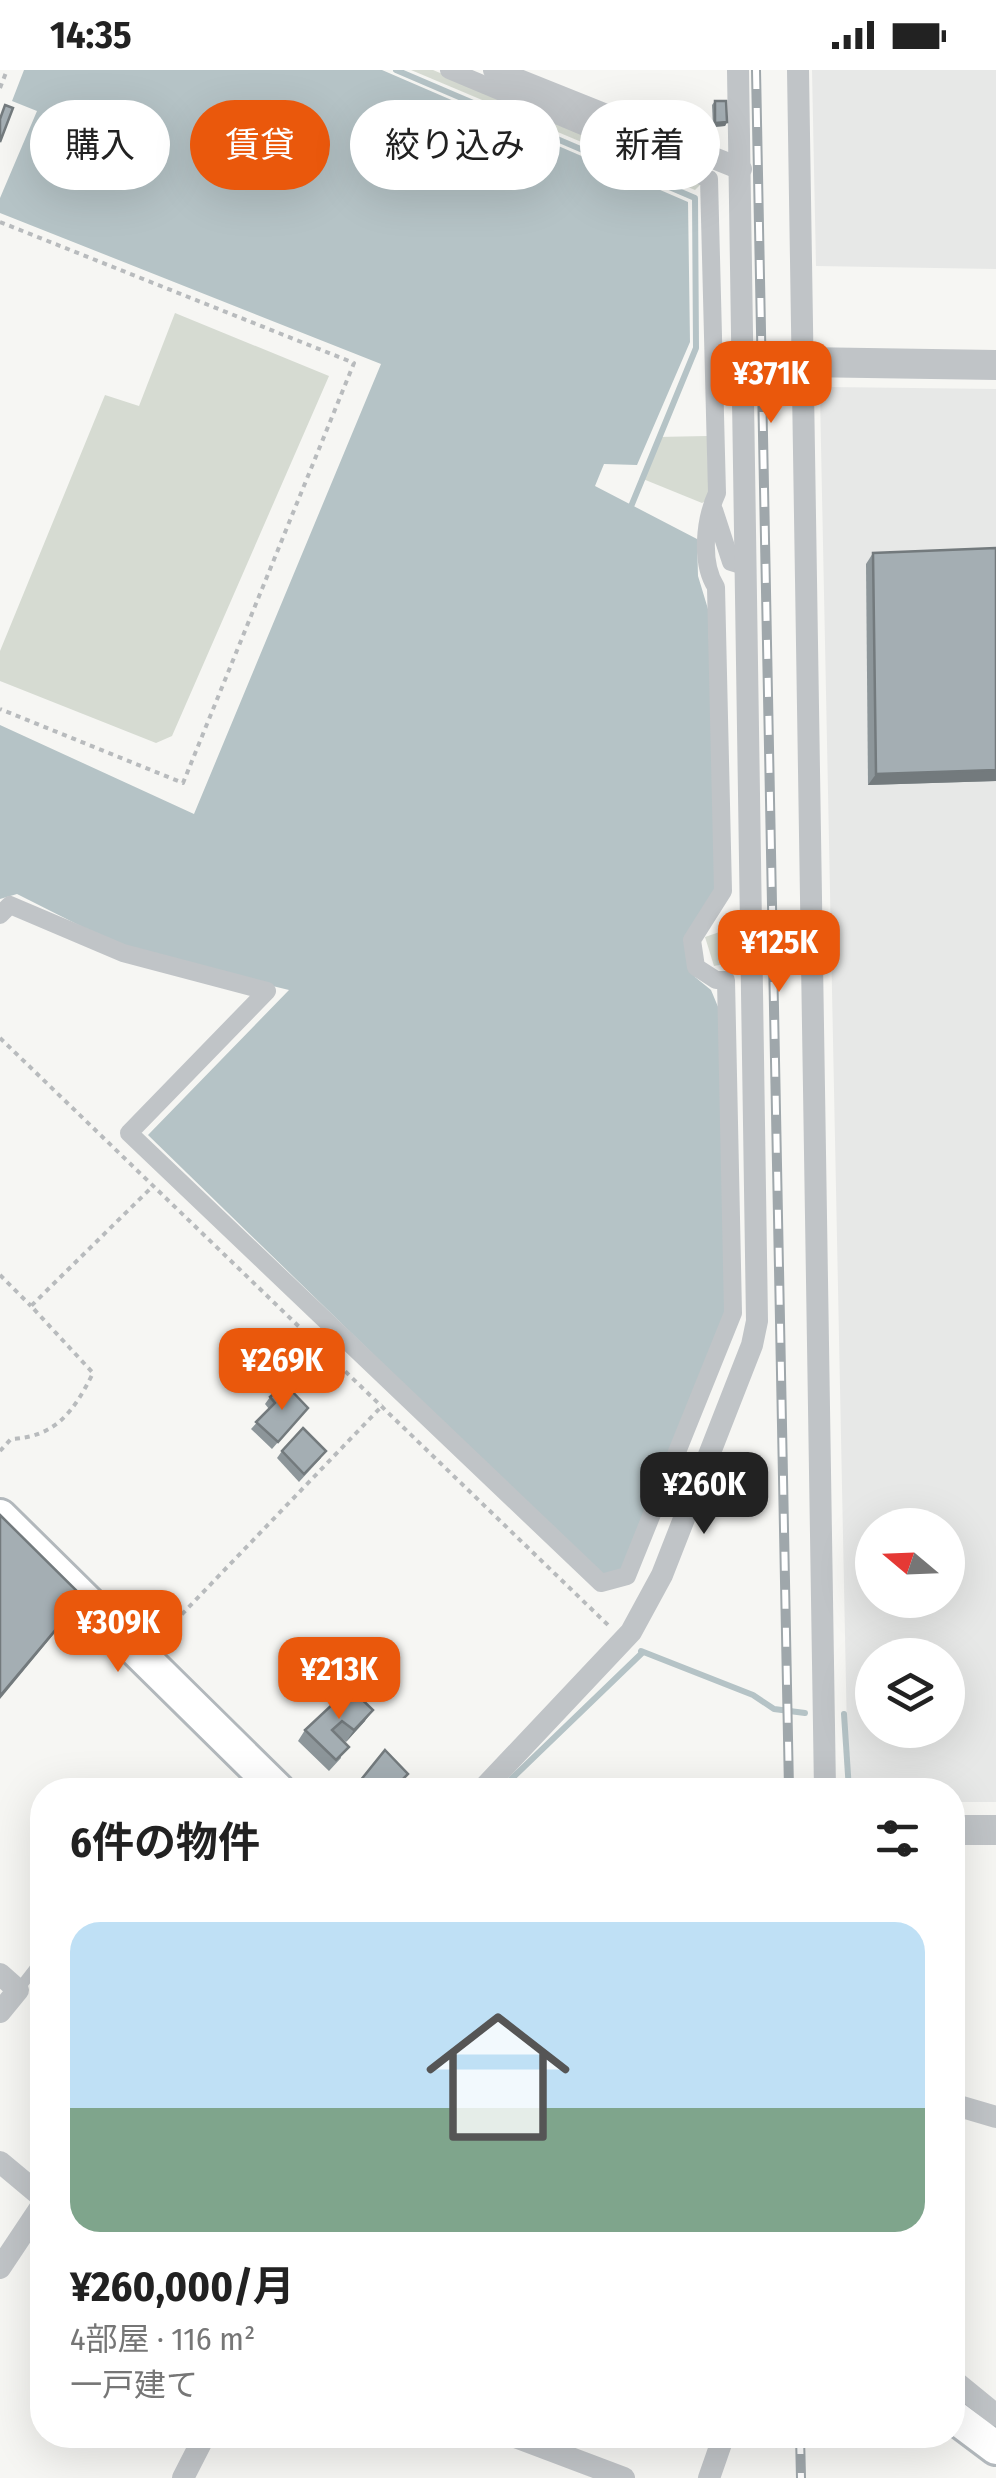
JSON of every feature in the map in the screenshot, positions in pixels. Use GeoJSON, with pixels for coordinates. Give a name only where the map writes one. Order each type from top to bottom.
{"type":"FeatureCollection","features":[{"type":"Feature","properties":{"kind":"main road"},"geometry":{"type":"LineString","coordinates":[[0,1516],[266,1778]]}},
{"type":"Feature","properties":{"kind":"main road"},"geometry":{"type":"LineString","coordinates":[[965,2425],[996,2448]]}},
{"type":"Feature","properties":{"kind":"street"},"geometry":{"type":"LineString","coordinates":[[0,916],[10,906],[124,954],[267,991],[129,1134],[601,1584],[627,1576],[733,1313],[726,980],[716,980],[696,966],[692,940],[723,891],[716,586],[708,573],[712,504],[717,493],[709,179],[449,70]]}},
{"type":"Feature","properties":{"kind":"street"},"geometry":{"type":"LineString","coordinates":[[494,70],[740,169]]}},
{"type":"Feature","properties":{"kind":"street"},"geometry":{"type":"LineString","coordinates":[[493,1778],[623,1641],[662,1575],[752,1345],[757,1321],[738,70]]}},
{"type":"Feature","properties":{"kind":"street"},"geometry":{"type":"LineString","coordinates":[[798,70],[825,1778]]}},
{"type":"Feature","properties":{"kind":"street"},"geometry":{"type":"LineString","coordinates":[[803,362],[996,364]]}},
{"type":"Feature","properties":{"kind":"street"},"geometry":{"type":"LineString","coordinates":[[712,504],[731,562],[747,568]]}},
{"type":"Feature","properties":{"kind":"street"},"geometry":{"type":"LineString","coordinates":[[965,1830],[996,1830]]}},
{"type":"Feature","properties":{"kind":"street"},"geometry":{"type":"LineString","coordinates":[[0,2012],[9,1982]]}},
{"type":"Feature","properties":{"kind":"street"},"geometry":{"type":"LineString","coordinates":[[965,2108],[996,2117]]}},
{"type":"Feature","properties":{"kind":"street"},"geometry":{"type":"LineString","coordinates":[[0,2162],[30,2196]]}},
{"type":"Feature","properties":{"kind":"street"},"geometry":{"type":"LineString","coordinates":[[0,2268],[30,2224]]}},
{"type":"Feature","properties":{"kind":"street"},"geometry":{"type":"LineString","coordinates":[[965,2390],[996,2415]]}},
{"type":"Feature","properties":{"kind":"street"},"geometry":{"type":"LineString","coordinates":[[183,2478],[198,2448]]}},
{"type":"Feature","properties":{"kind":"street"},"geometry":{"type":"LineString","coordinates":[[544,2448],[624,2478]]}},
{"type":"Feature","properties":{"kind":"street"},"geometry":{"type":"LineString","coordinates":[[709,2478],[719,2448]]}},
{"type":"Feature","properties":{"kind":"lane"},"geometry":{"type":"LineString","coordinates":[[9,1982],[30,1967]]}},
{"type":"Feature","properties":{"kind":"path"},"geometry":{"type":"LineString","coordinates":[[0,88],[7,70]]}},
{"type":"Feature","properties":{"kind":"path"},"geometry":{"type":"LineString","coordinates":[[0,222],[354,362],[183,783],[0,709]]}},
{"type":"Feature","properties":{"kind":"path"},"geometry":{"type":"LineString","coordinates":[[0,1038],[623,1641]]}},
{"type":"Feature","properties":{"kind":"path"},"geometry":{"type":"LineString","coordinates":[[31,1306],[152,1186]]}},
{"type":"Feature","properties":{"kind":"path"},"geometry":{"type":"LineString","coordinates":[[0,1275],[93,1373],[77,1406],[39,1438],[11,1439],[0,1452]]}},
{"type":"Feature","properties":{"kind":"path"},"geometry":{"type":"LineString","coordinates":[[142,1655],[383,1406]]}},
{"type":"Feature","properties":{"kind":"shaded area"},"geometry":{"type":"Polygon","coordinates":[[[24,70],[382,70],[452,100],[350,100],[350,190],[560,190],[560,147],[580,155],[580,190],[660,190],[688,202],[690,342],[637,465],[604,464],[595,486],[697,539],[698,576],[708,609],[717,891],[689,937],[695,977],[711,990],[721,1014],[726,1315],[625,1571],[602,1577],[148,1135],[289,990],[132,952],[17,894],[0,899],[0,725],[194,814],[381,364],[0,213],[0,198],[30,127],[30,190],[170,190],[170,100],[30,100],[30,108],[12,101],[24,70]]]}},
{"type":"Feature","properties":{"kind":"shaded area"},"geometry":{"type":"Polygon","coordinates":[[[411,70],[433,70],[504,100],[482,100],[411,70]]]}},
{"type":"Feature","properties":{"kind":"shaded area"},"geometry":{"type":"Polygon","coordinates":[[[812,70],[996,70],[996,269],[816,266],[812,70]]]}},
{"type":"Feature","properties":{"kind":"shaded area"},"geometry":{"type":"Polygon","coordinates":[[[560,123],[580,132],[580,141],[560,133],[560,123]]]}},
{"type":"Feature","properties":{"kind":"shaded area"},"geometry":{"type":"Polygon","coordinates":[[[175,313],[329,376],[172,736],[156,743],[0,681],[0,651],[105,395],[139,406],[175,313]]]}},
{"type":"Feature","properties":{"kind":"shaded area"},"geometry":{"type":"Polygon","coordinates":[[[828,387],[996,389],[996,1802],[965,1802],[965,1778],[848,1778],[820,395],[828,387]]]}},
{"type":"Feature","properties":{"kind":"shaded area"},"geometry":{"type":"Polygon","coordinates":[[[707,436],[709,499],[702,503],[643,479],[657,437],[707,436]]]}},
{"type":"Feature","properties":{"kind":"shaded area"},"geometry":{"type":"Polygon","coordinates":[[[740,925],[741,961],[714,966],[705,937],[740,925]]]}},
{"type":"Feature","properties":{"kind":"building"},"geometry":{"type":"Polygon","coordinates":[[[720,101],[726,101],[727,122],[720,123],[720,101]]]}},
{"type":"Feature","properties":{"kind":"building"},"geometry":{"type":"Polygon","coordinates":[[[5,105],[13,108],[0,142],[0,119],[5,105]]]}},
{"type":"Feature","properties":{"kind":"building"},"geometry":{"type":"Polygon","coordinates":[[[996,548],[996,770],[876,774],[873,553],[996,548]]]}},
{"type":"Feature","properties":{"kind":"building"},"geometry":{"type":"Polygon","coordinates":[[[285,1384],[308,1408],[278,1442],[256,1422],[275,1403],[270,1397],[285,1384]]]}},
{"type":"Feature","properties":{"kind":"building"},"geometry":{"type":"Polygon","coordinates":[[[303,1428],[326,1451],[304,1474],[282,1451],[303,1428]]]}},
{"type":"Feature","properties":{"kind":"building"},"geometry":{"type":"Polygon","coordinates":[[[0,1515],[83,1597],[0,1696],[0,1515]]]}},
{"type":"Feature","properties":{"kind":"building"},"geometry":{"type":"Polygon","coordinates":[[[350,1688],[373,1710],[354,1730],[342,1721],[332,1730],[349,1747],[336,1760],[305,1730],[350,1688]]]}},
{"type":"Feature","properties":{"kind":"building"},"geometry":{"type":"Polygon","coordinates":[[[385,1750],[408,1774],[404,1778],[362,1778],[385,1750]]]}},
{"type":"Feature","properties":{"kind":"waterway"},"geometry":{"type":"LineString","coordinates":[[396,70],[695,198],[696,348],[630,509]]}},
{"type":"Feature","properties":{"kind":"waterway"},"geometry":{"type":"LineString","coordinates":[[641,1651],[753,1695],[774,1709],[805,1713]]}},
{"type":"Feature","properties":{"kind":"waterway"},"geometry":{"type":"LineString","coordinates":[[512,1778],[642,1653]]}},
{"type":"Feature","properties":{"kind":"waterway"},"geometry":{"type":"LineString","coordinates":[[844,1714],[848,1778]]}},
{"type":"Feature","properties":{"kind":"railway"},"geometry":{"type":"LineString","coordinates":[[756,70],[789,1778]]}},
{"type":"Feature","properties":{"kind":"railway"},"geometry":{"type":"LineString","coordinates":[[800,2448],[801,2478]]}}]}
